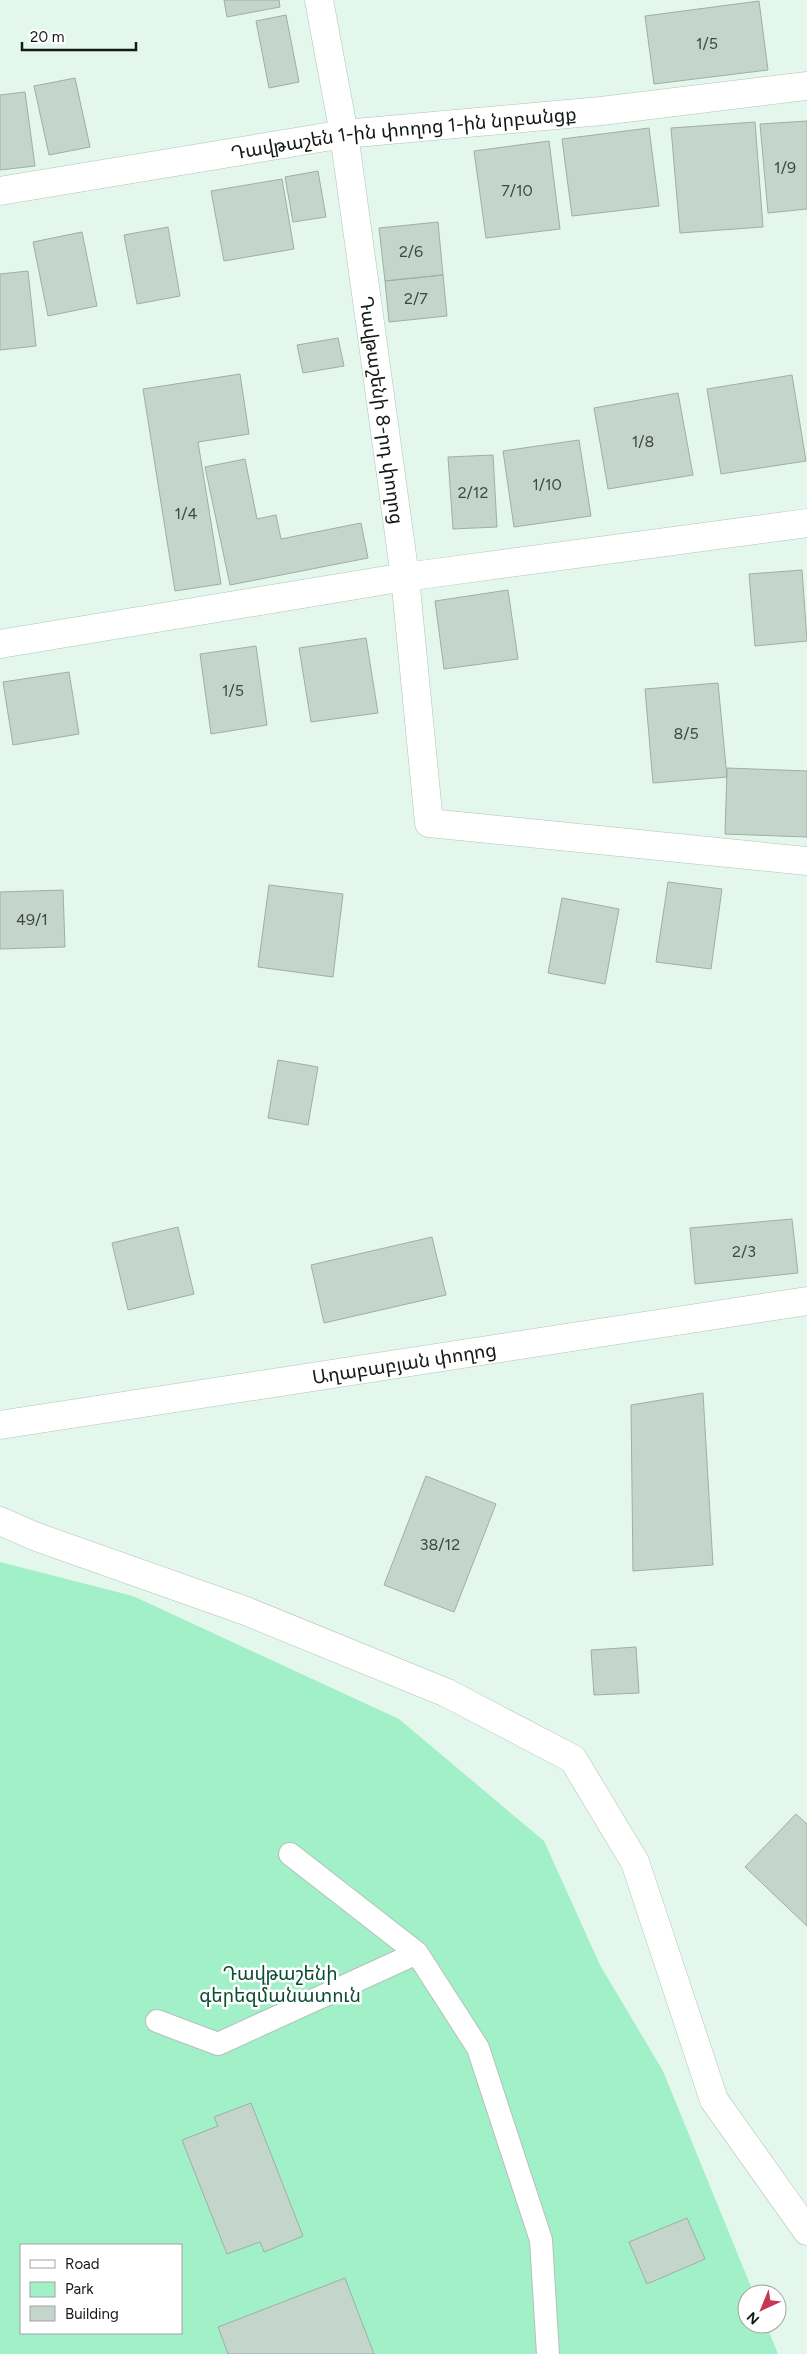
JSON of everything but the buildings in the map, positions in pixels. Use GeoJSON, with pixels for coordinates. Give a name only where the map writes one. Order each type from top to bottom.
{"type":"FeatureCollection","features":[{"type":"Feature","properties":{"kind":"street","name":"Դավթաշենի 8-րդ փողոց"},"geometry":{"type":"LineString","coordinates":[[319,0],[344,134],[406,577],[429,823],[807,861]]}},
{"type":"Feature","properties":{"kind":"street","name":"Դավթաշեն 1-ին փողոց 1-ին նրբանցք"},"geometry":{"type":"LineString","coordinates":[[0,191],[344,134],[601,110],[807,86]]}},
{"type":"Feature","properties":{"kind":"street"},"geometry":{"type":"LineString","coordinates":[[0,644],[406,577],[807,522]]}},
{"type":"Feature","properties":{"kind":"street","name":"Աղաբաբյան փողոց"},"geometry":{"type":"LineString","coordinates":[[0,1425],[807,1301]]}},
{"type":"Feature","properties":{"kind":"street"},"geometry":{"type":"LineString","coordinates":[[0,1521],[34,1536],[246,1611],[411,1678],[447,1693],[573,1759],[635,1862],[714,2100],[807,2231]]}},
{"type":"Feature","properties":{"kind":"lane"},"geometry":{"type":"LineString","coordinates":[[290,1854],[417,1953],[478,2048],[540,2240],[548,2354]]}},
{"type":"Feature","properties":{"kind":"lane"},"geometry":{"type":"LineString","coordinates":[[157,2021],[218,2044],[417,1953]]}},
{"type":"Feature","properties":{"kind":"green space","name":"Դավթաշենի գերեզմանատուն"},"geometry":{"type":"Polygon","coordinates":[[[0,1562],[133,1596],[399,1719],[544,1841],[600,1965],[663,2071],[750,2284],[737,2284],[737,2334],[770,2334],[778,2354],[0,2354],[0,1562]]]}}]}
